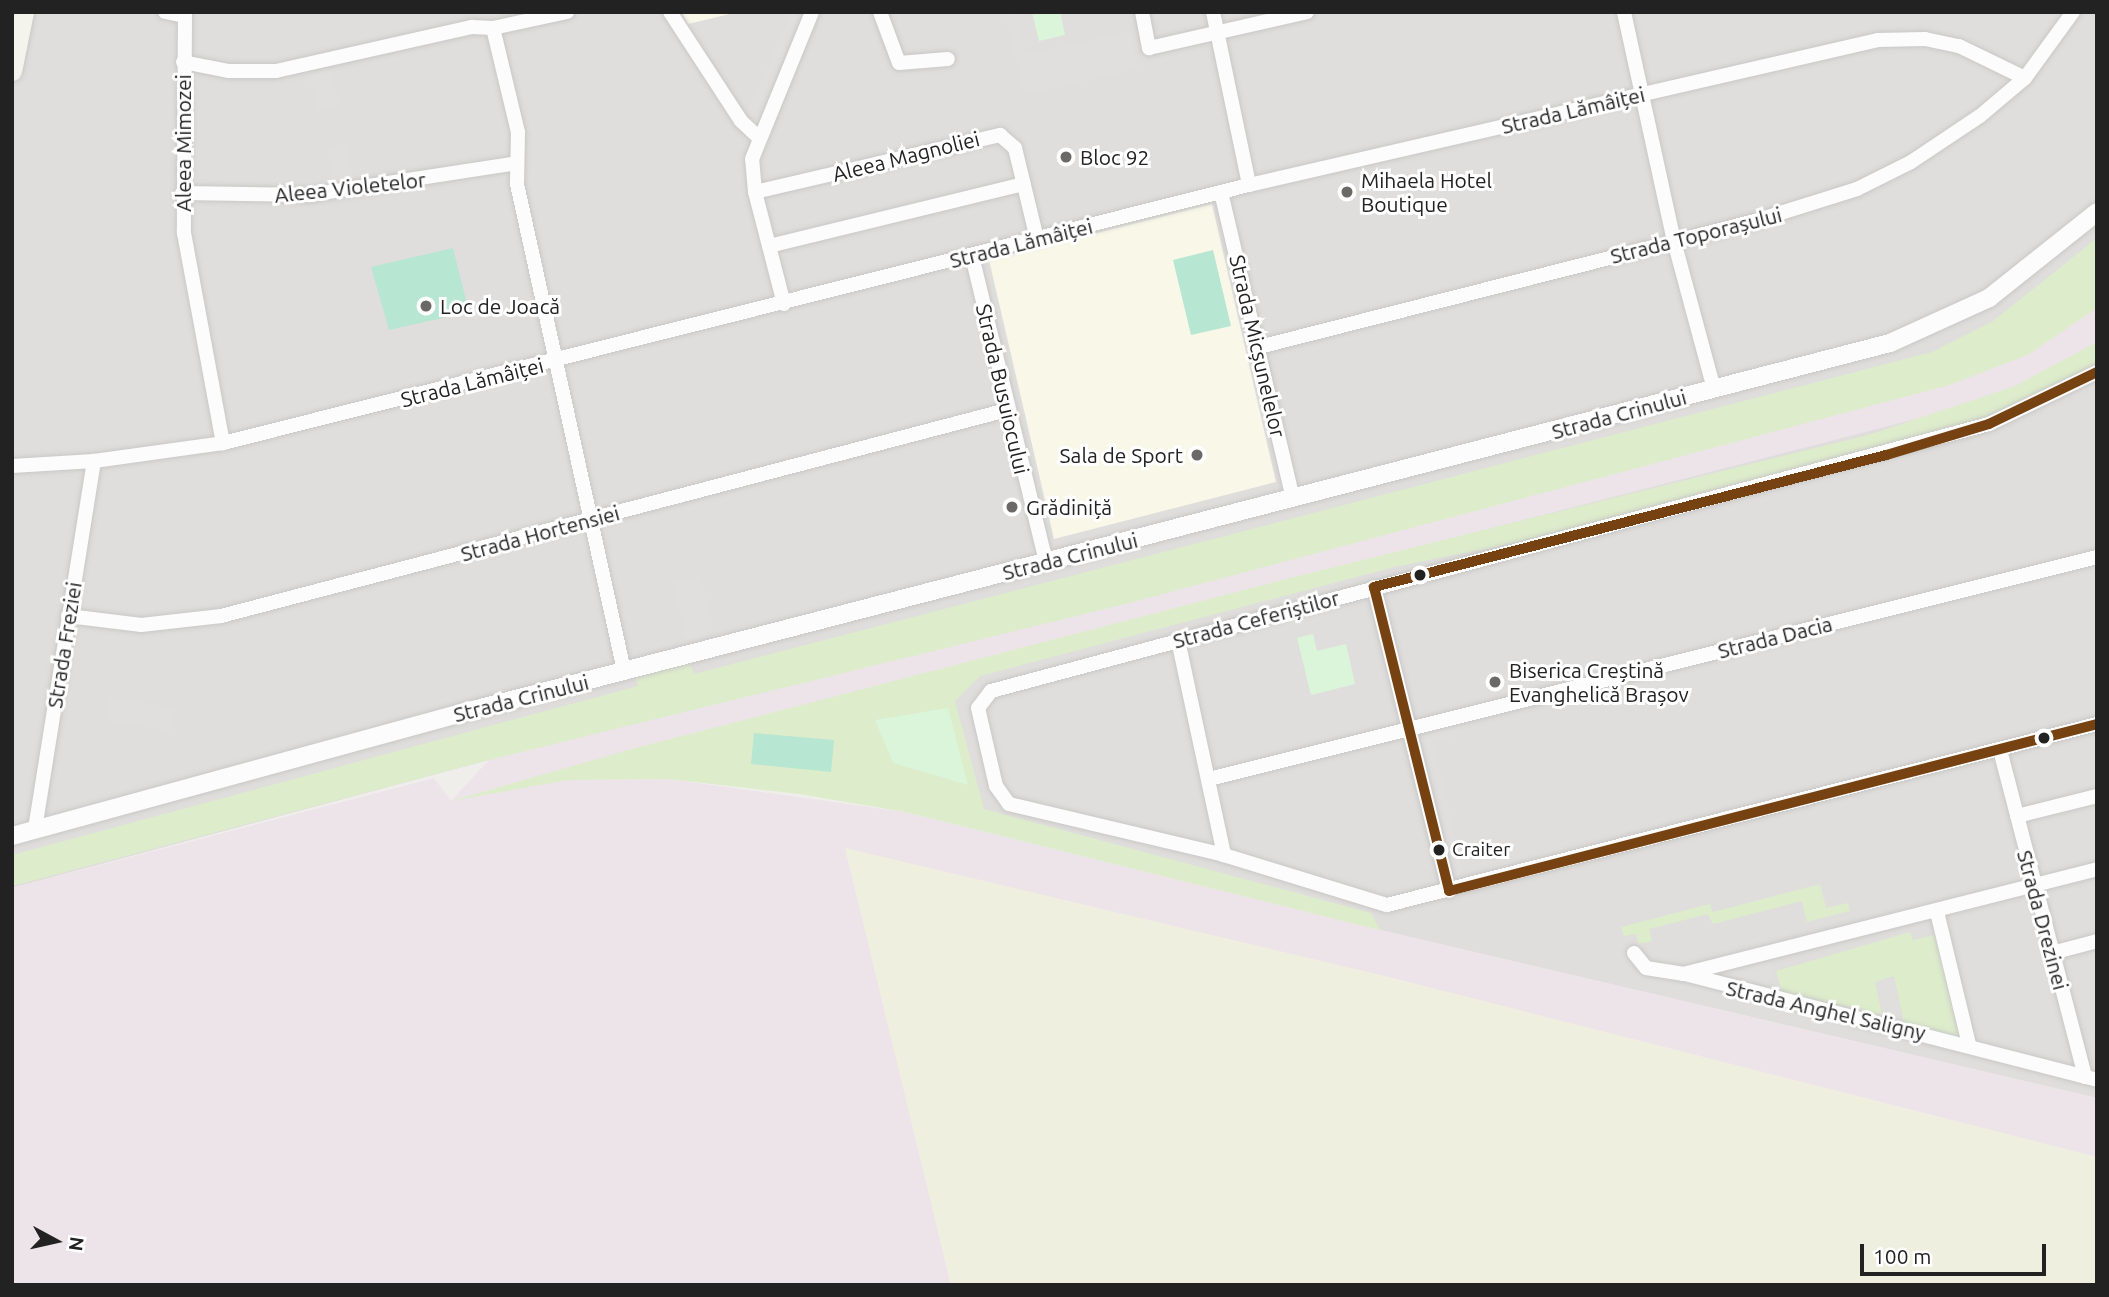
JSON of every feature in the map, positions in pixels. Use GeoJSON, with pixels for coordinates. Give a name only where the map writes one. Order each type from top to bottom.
{"type":"FeatureCollection","features":[{"type":"Feature","properties":{"kind":"main road"},"geometry":{"type":"LineString","coordinates":[[12,71],[24,12]]}},
{"type":"Feature","properties":{"kind":"street"},"geometry":{"type":"LineString","coordinates":[[165,12],[185,14],[183,62]]}},
{"type":"Feature","properties":{"kind":"street"},"geometry":{"type":"LineString","coordinates":[[468,12],[472,27]]}},
{"type":"Feature","properties":{"kind":"street","name":"Aleea Mimozei"},"geometry":{"type":"LineString","coordinates":[[223,443],[184,233],[183,62],[229,71],[276,71],[472,27],[493,28],[567,12]]}},
{"type":"Feature","properties":{"kind":"street"},"geometry":{"type":"LineString","coordinates":[[670,12],[741,121],[758,137]]}},
{"type":"Feature","properties":{"kind":"street"},"geometry":{"type":"LineString","coordinates":[[784,304],[751,169],[758,137],[812,12]]}},
{"type":"Feature","properties":{"kind":"street"},"geometry":{"type":"LineString","coordinates":[[880,12],[899,63],[948,59]]}},
{"type":"Feature","properties":{"kind":"street"},"geometry":{"type":"LineString","coordinates":[[1142,12],[1149,48],[1307,12]]}},
{"type":"Feature","properties":{"kind":"street"},"geometry":{"type":"LineString","coordinates":[[1213,12],[1249,185]]}},
{"type":"Feature","properties":{"kind":"street"},"geometry":{"type":"LineString","coordinates":[[1624,12],[1674,241],[1714,388]]}},
{"type":"Feature","properties":{"kind":"street","name":"Strada Toporașului"},"geometry":{"type":"LineString","coordinates":[[1259,347],[1830,200],[1875,181],[1938,146],[2025,78],[2059,37],[2073,12]]}},
{"type":"Feature","properties":{"kind":"street"},"geometry":{"type":"LineString","coordinates":[[493,28],[518,132],[517,184],[624,672]]}},
{"type":"Feature","properties":{"kind":"street","name":"Strada Lămâiței"},"geometry":{"type":"LineString","coordinates":[[12,466],[94,461],[223,443],[1249,185],[1878,40],[1907,38],[1976,52],[2025,78]]}},
{"type":"Feature","properties":{"kind":"street","name":"Aleea Magnoliei"},"geometry":{"type":"LineString","coordinates":[[755,192],[993,135],[1012,142],[1037,239]]}},
{"type":"Feature","properties":{"kind":"street","name":"Aleea Violetelor"},"geometry":{"type":"LineString","coordinates":[[182,193],[309,195],[517,163]]}},
{"type":"Feature","properties":{"kind":"street"},"geometry":{"type":"LineString","coordinates":[[769,246],[1024,184]]}},
{"type":"Feature","properties":{"kind":"street","name":"Strada Micșunelelor"},"geometry":{"type":"LineString","coordinates":[[1222,192],[1293,499]]}},
{"type":"Feature","properties":{"kind":"street","name":"Strada Crinului"},"geometry":{"type":"LineString","coordinates":[[12,836],[624,672],[1890,343],[1951,319],[2009,285],[2097,212]]}},
{"type":"Feature","properties":{"kind":"street","name":"Strada Busuiocului"},"geometry":{"type":"LineString","coordinates":[[972,256],[1046,563]]}},
{"type":"Feature","properties":{"kind":"street","name":"Strada Ceferiștilor"},"geometry":{"type":"LineString","coordinates":[[1224,855],[1004,801],[979,720],[980,700],[991,691],[1178,640],[1938,440],[1989,424],[2097,372]]}},
{"type":"Feature","properties":{"kind":"street","name":"Strada Hortensiei"},"geometry":{"type":"LineString","coordinates":[[68,616],[141,625],[222,616],[1007,410]]}},
{"type":"Feature","properties":{"kind":"street","name":"Strada Freziei"},"geometry":{"type":"LineString","coordinates":[[35,829],[94,461]]}},
{"type":"Feature","properties":{"kind":"street","name":"Strada Dacia"},"geometry":{"type":"LineString","coordinates":[[1209,779],[2097,557]]}},
{"type":"Feature","properties":{"kind":"street"},"geometry":{"type":"LineString","coordinates":[[1374,587],[1412,727],[1449,891]]}},
{"type":"Feature","properties":{"kind":"street"},"geometry":{"type":"LineString","coordinates":[[1178,640],[1224,855],[1387,905],[2002,756],[2097,724]]}},
{"type":"Feature","properties":{"kind":"street","name":"Strada Drezinei"},"geometry":{"type":"LineString","coordinates":[[2002,756],[2052,953],[2091,1078]]}},
{"type":"Feature","properties":{"kind":"street"},"geometry":{"type":"LineString","coordinates":[[2017,816],[2097,796]]}},
{"type":"Feature","properties":{"kind":"street","name":"Strada Anghel Saligny"},"geometry":{"type":"LineString","coordinates":[[1683,974],[1937,912],[2097,869]]}},
{"type":"Feature","properties":{"kind":"street"},"geometry":{"type":"LineString","coordinates":[[1937,912],[1969,1044]]}},
{"type":"Feature","properties":{"kind":"street"},"geometry":{"type":"LineString","coordinates":[[2052,953],[2097,941]]}},
{"type":"Feature","properties":{"kind":"street","name":"Strada Anghel Saligny"},"geometry":{"type":"LineString","coordinates":[[1634,953],[1646,968],[1683,974],[1766,999],[1969,1044],[2091,1078]]}},
{"type":"Feature","properties":{"kind":"shaded area"},"geometry":{"type":"Polygon","coordinates":[[[12,12],[2097,12],[2097,302],[1949,385],[1125,604],[489,760],[12,888],[12,12]]]}},
{"type":"Feature","properties":{"kind":"shaded area"},"geometry":{"type":"Polygon","coordinates":[[[682,12],[738,12],[688,24],[682,12]]]}},
{"type":"Feature","properties":{"kind":"shaded area"},"geometry":{"type":"Polygon","coordinates":[[[792,12],[803,12],[757,118],[747,113],[792,12]]]}},
{"type":"Feature","properties":{"kind":"shaded area"},"geometry":{"type":"Polygon","coordinates":[[[1005,12],[1017,12],[1027,54],[1129,32],[1138,69],[1024,95],[1005,12]]]}},
{"type":"Feature","properties":{"kind":"shaded area"},"geometry":{"type":"Polygon","coordinates":[[[330,70],[339,105],[318,110],[309,75],[330,70]]]}},
{"type":"Feature","properties":{"kind":"shaded area"},"geometry":{"type":"Polygon","coordinates":[[[345,143],[353,177],[334,180],[326,148],[345,143]]]}},
{"type":"Feature","properties":{"kind":"shaded area"},"geometry":{"type":"Polygon","coordinates":[[[1212,204],[1276,482],[1054,539],[989,260],[1212,204]]]}},
{"type":"Feature","properties":{"kind":"shaded area"},"geometry":{"type":"Polygon","coordinates":[[[2097,302],[2097,342],[2013,387],[1939,413],[665,741],[461,798],[569,780],[668,779],[905,812],[1380,930],[2097,1098],[2097,1157],[1384,976],[846,849],[951,1285],[12,1285],[12,888],[434,778],[451,801],[489,760],[1125,604],[1949,385],[2097,302]]]}},
{"type":"Feature","properties":{"kind":"shaded area"},"geometry":{"type":"Polygon","coordinates":[[[2097,342],[2097,1098],[1380,930],[1048,847],[665,741],[1537,516],[2013,387],[2097,342]]]}},
{"type":"Feature","properties":{"kind":"shaded area"},"geometry":{"type":"Polygon","coordinates":[[[700,576],[714,633],[686,640],[673,583],[700,576]]]}},
{"type":"Feature","properties":{"kind":"shaded area"},"geometry":{"type":"Polygon","coordinates":[[[110,697],[175,708],[171,731],[106,720],[110,697]]]}},
{"type":"Feature","properties":{"kind":"shaded area"},"geometry":{"type":"Polygon","coordinates":[[[1460,724],[1462,734],[1433,742],[1464,875],[1453,877],[1423,744],[1425,733],[1460,724]]]}},
{"type":"Feature","properties":{"kind":"shaded area"},"geometry":{"type":"Polygon","coordinates":[[[1771,962],[1775,979],[1744,986],[1733,980],[1732,971],[1771,962]]]}},
{"type":"Feature","properties":{"kind":"shaded area"},"geometry":{"type":"Polygon","coordinates":[[[1638,970],[1993,1054],[1995,1061],[1636,978],[1638,970]]]}},
{"type":"Feature","properties":{"kind":"shaded area"},"geometry":{"type":"Polygon","coordinates":[[[1894,978],[1903,1023],[1884,1016],[1877,983],[1894,978]]]}},
{"type":"Feature","properties":{"kind":"green space"},"geometry":{"type":"Polygon","coordinates":[[[1032,12],[1060,12],[1065,35],[1039,41],[1032,12]]]}},
{"type":"Feature","properties":{"kind":"green space"},"geometry":{"type":"Polygon","coordinates":[[[2097,238],[2097,308],[2028,355],[1949,385],[1125,604],[489,760],[12,886],[12,855],[638,686],[635,674],[688,660],[694,674],[1932,352],[1993,321],[2097,238]]]}},
{"type":"Feature","properties":{"kind":"green space"},"geometry":{"type":"Polygon","coordinates":[[[453,248],[469,312],[389,330],[371,267],[453,248]]]}},
{"type":"Feature","properties":{"kind":"green space"},"geometry":{"type":"Polygon","coordinates":[[[1213,250],[1231,326],[1191,335],[1173,260],[1213,250]]]}},
{"type":"Feature","properties":{"kind":"green space"},"geometry":{"type":"Polygon","coordinates":[[[2097,342],[2097,370],[2009,414],[1538,538],[1394,567],[980,676],[955,701],[984,809],[1371,913],[1380,930],[905,812],[799,794],[668,779],[569,780],[451,801],[628,750],[1286,579],[1868,435],[2013,387],[2097,342]]]}},
{"type":"Feature","properties":{"kind":"green space"},"geometry":{"type":"Polygon","coordinates":[[[1313,634],[1317,651],[1346,644],[1355,684],[1311,695],[1297,638],[1313,634]]]}},
{"type":"Feature","properties":{"kind":"green space"},"geometry":{"type":"Polygon","coordinates":[[[948,708],[968,785],[893,763],[875,720],[948,708]]]}},
{"type":"Feature","properties":{"kind":"green space"},"geometry":{"type":"Polygon","coordinates":[[[754,733],[834,740],[831,772],[751,764],[754,733]]]}},
{"type":"Feature","properties":{"kind":"green space"},"geometry":{"type":"Polygon","coordinates":[[[845,848],[1384,976],[2097,1157],[2097,1285],[951,1285],[845,848]]]}},
{"type":"Feature","properties":{"kind":"green space"},"geometry":{"type":"Polygon","coordinates":[[[1820,884],[1826,908],[1848,903],[1850,911],[1807,922],[1802,901],[1713,924],[1708,914],[1649,929],[1652,941],[1639,944],[1636,934],[1624,936],[1621,927],[1710,904],[1713,912],[1820,884]]]}},
{"type":"Feature","properties":{"kind":"green space"},"geometry":{"type":"Polygon","coordinates":[[[1910,932],[1913,940],[1935,935],[1962,1038],[1904,1023],[1894,976],[1875,982],[1882,1015],[1782,992],[1776,971],[1910,932]]]}},
{"type":"Feature","properties":{"kind":"transit line"},"geometry":{"type":"LineString","coordinates":[[2097,372],[1989,424],[1886,455],[1374,587],[1449,891],[2097,724]]}},
{"type":"Feature","properties":{"kind":"place","name":"Bloc 92"},"geometry":{"type":"Point","coordinates":[1066,157]}},
{"type":"Feature","properties":{"kind":"place","name":"Mihaela Hotel Boutique"},"geometry":{"type":"Point","coordinates":[1347,192]}},
{"type":"Feature","properties":{"kind":"place","name":"Loc de Joacă"},"geometry":{"type":"Point","coordinates":[426,306]}},
{"type":"Feature","properties":{"kind":"place","name":"Sala de Sport"},"geometry":{"type":"Point","coordinates":[1197,455]}},
{"type":"Feature","properties":{"kind":"place","name":"Grădiniță"},"geometry":{"type":"Point","coordinates":[1012,507]}},
{"type":"Feature","properties":{"kind":"place","name":"Biserica Creștină Evanghelică Brașov"},"geometry":{"type":"Point","coordinates":[1495,682]}},
{"type":"Feature","properties":{"kind":"place","name":"Craiter"},"geometry":{"type":"Point","coordinates":[1439,850]}}]}
